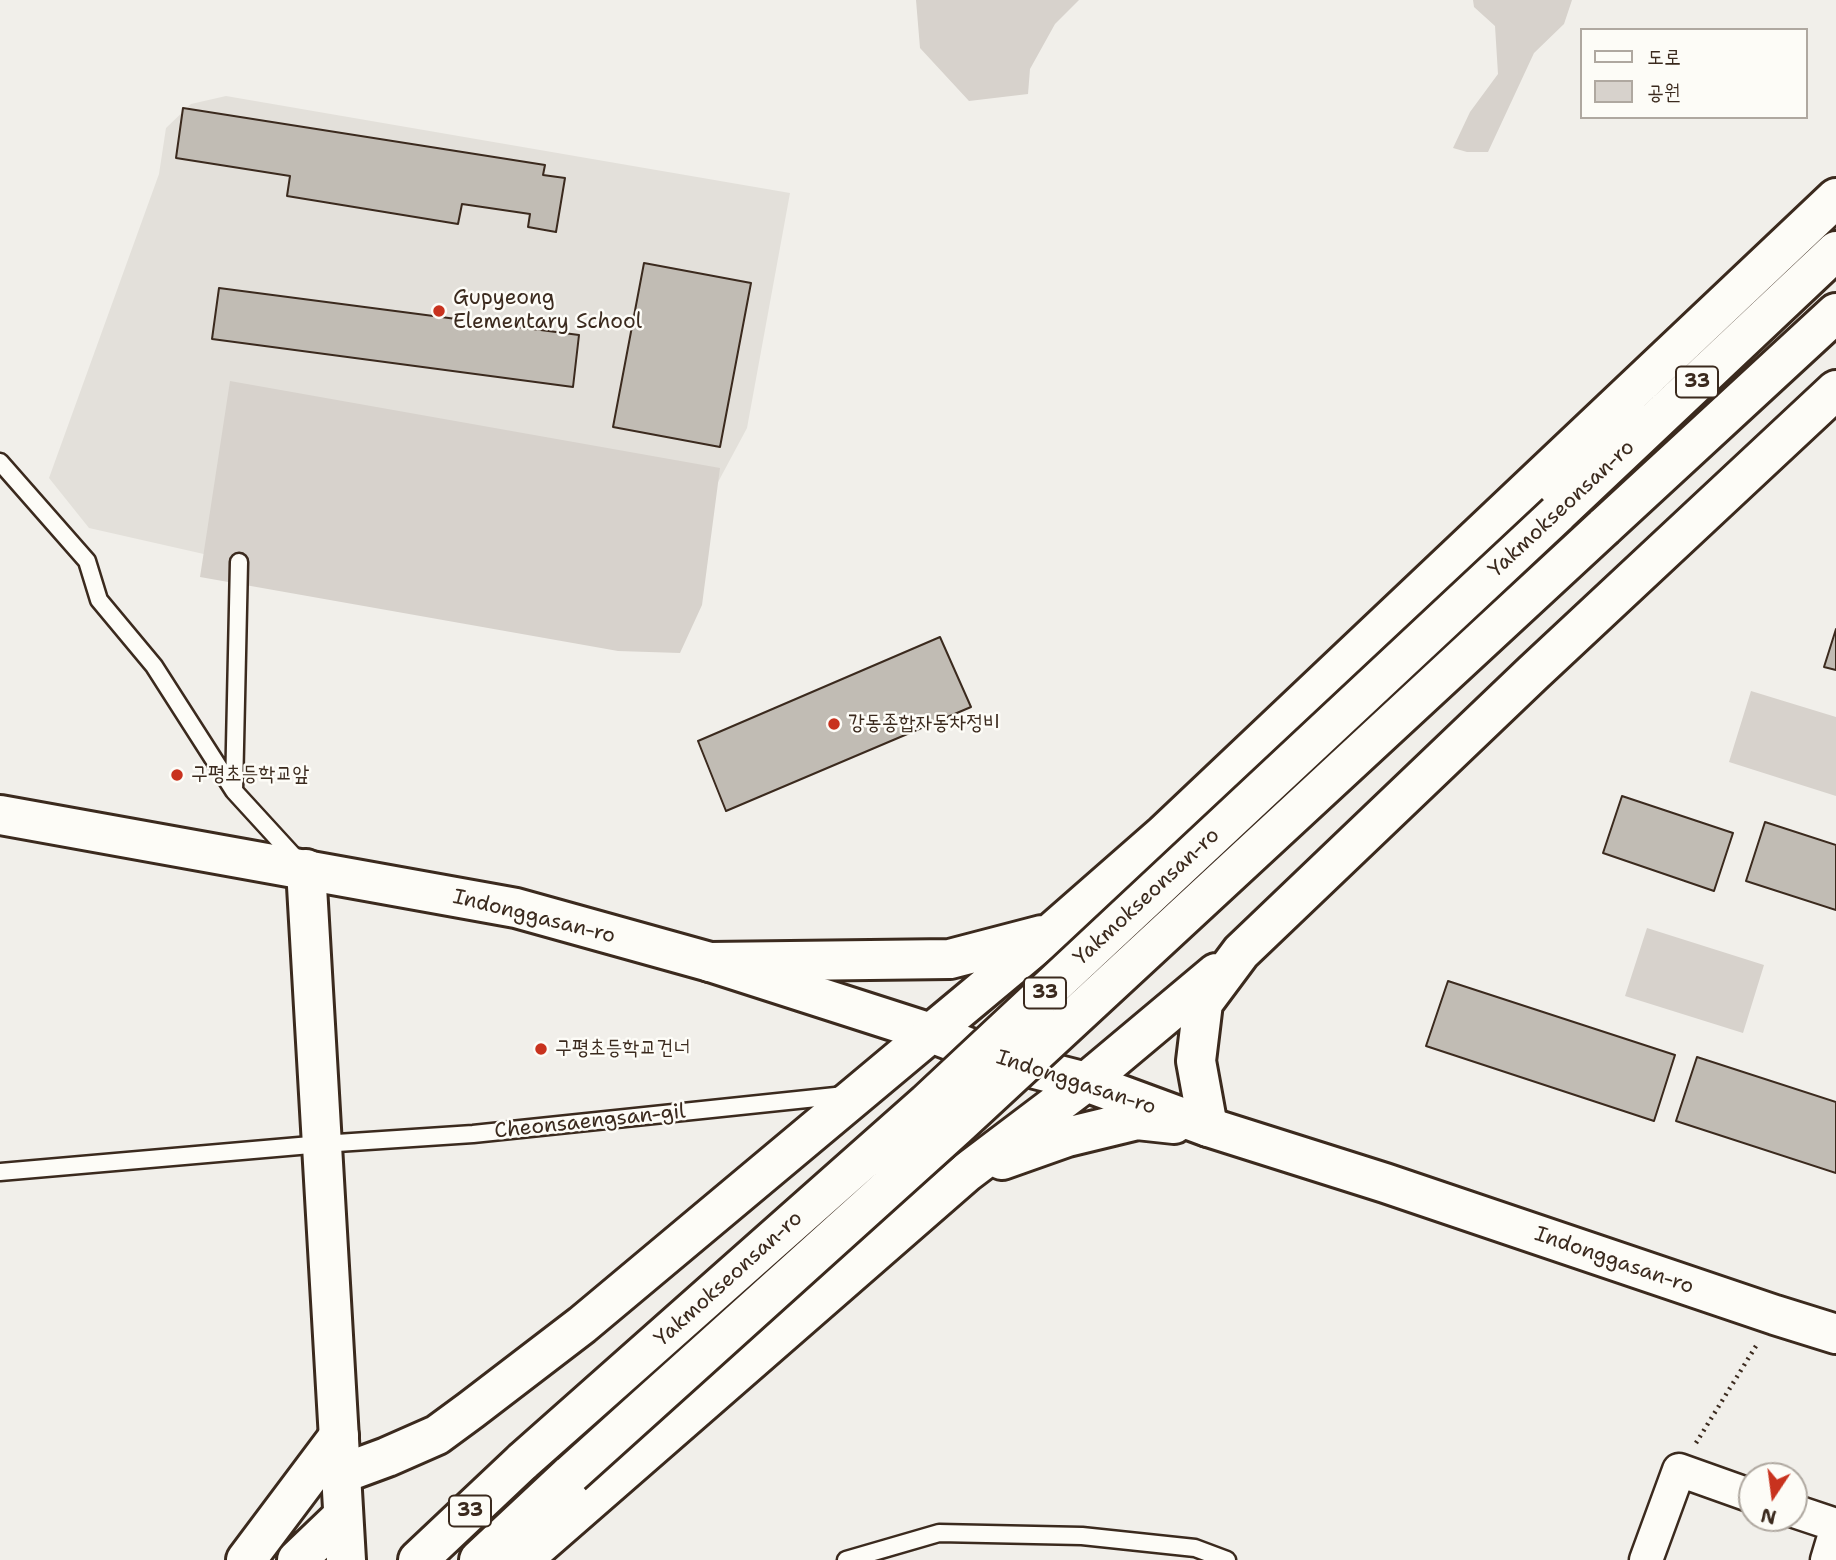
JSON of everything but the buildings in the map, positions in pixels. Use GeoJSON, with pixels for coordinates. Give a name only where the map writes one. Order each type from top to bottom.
{"type":"FeatureCollection","features":[{"type":"Feature","properties":{"kind":"main road"},"geometry":{"type":"LineString","coordinates":[[341,1474],[437,1435],[582,1325],[1051,933],[1164,834],[1836,198]]}},
{"type":"Feature","properties":{"kind":"main road","name":"Yakmokseonsan-ro"},"geometry":{"type":"LineString","coordinates":[[418,1560],[533,1452],[927,1103],[1836,251]]}},
{"type":"Feature","properties":{"kind":"main road","name":"Yakmokseonsan-ro"},"geometry":{"type":"LineString","coordinates":[[479,1560],[966,1118],[1836,313]]}},
{"type":"Feature","properties":{"kind":"main road"},"geometry":{"type":"LineString","coordinates":[[522,1560],[967,1172],[1086,1083],[1241,952],[1533,673],[1836,390]]}},
{"type":"Feature","properties":{"kind":"main road","name":"Indonggasan-ro"},"geometry":{"type":"LineString","coordinates":[[0,815],[516,908],[710,962],[931,1033],[1004,1061],[1086,1083],[1208,1127],[1385,1183],[1836,1334]]}},
{"type":"Feature","properties":{"kind":"main road"},"geometry":{"type":"LineString","coordinates":[[306,869],[346,1560]]}},
{"type":"Feature","properties":{"kind":"main road"},"geometry":{"type":"LineString","coordinates":[[710,962],[950,959],[1051,933]]}},
{"type":"Feature","properties":{"kind":"main road"},"geometry":{"type":"LineString","coordinates":[[967,1172],[1067,1137],[1137,1120],[1208,1127],[1196,1061],[1203,1003],[1241,952]]}},
{"type":"Feature","properties":{"kind":"main road"},"geometry":{"type":"LineString","coordinates":[[246,1560],[339,1436]]}},
{"type":"Feature","properties":{"kind":"main road"},"geometry":{"type":"LineString","coordinates":[[297,1560],[343,1516]]}},
{"type":"Feature","properties":{"kind":"street"},"geometry":{"type":"LineString","coordinates":[[1646,1560],[1679,1470],[1738,1491]]}},
{"type":"Feature","properties":{"kind":"street"},"geometry":{"type":"LineString","coordinates":[[1808,1516],[1836,1527],[1828,1560]]}},
{"type":"Feature","properties":{"kind":"lane"},"geometry":{"type":"LineString","coordinates":[[0,461],[87,561],[99,600],[155,666],[234,791],[306,869]]}},
{"type":"Feature","properties":{"kind":"lane"},"geometry":{"type":"LineString","coordinates":[[234,791],[239,562]]}},
{"type":"Feature","properties":{"kind":"lane","name":"Cheonsaengsan-gil"},"geometry":{"type":"LineString","coordinates":[[322,1144],[473,1133],[858,1094]]}},
{"type":"Feature","properties":{"kind":"lane"},"geometry":{"type":"LineString","coordinates":[[0,1172],[322,1144]]}},
{"type":"Feature","properties":{"kind":"lane"},"geometry":{"type":"LineString","coordinates":[[846,1560],[939,1533],[1082,1536],[1195,1548],[1227,1560]]}},
{"type":"Feature","properties":{"kind":"path"},"geometry":{"type":"LineString","coordinates":[[1679,1470],[1775,1315]]}},
{"type":"Feature","properties":{"kind":"shaded area","name":"Gupyeong Elementary School"},"geometry":{"type":"Polygon","coordinates":[[[226,96],[790,193],[747,428],[648,613],[239,562],[89,528],[49,478],[159,174],[166,128],[191,104],[226,96]]]}},
{"type":"Feature","properties":{"kind":"green space"},"geometry":{"type":"Polygon","coordinates":[[[916,0],[1079,0],[1055,24],[1030,69],[1028,94],[969,101],[920,48],[916,0]]]}},
{"type":"Feature","properties":{"kind":"green space"},"geometry":{"type":"Polygon","coordinates":[[[1473,0],[1572,0],[1564,24],[1534,53],[1488,152],[1467,152],[1453,148],[1470,112],[1498,74],[1495,26],[1474,7],[1473,0]]]}},
{"type":"Feature","properties":{"kind":"green space"},"geometry":{"type":"Polygon","coordinates":[[[230,381],[720,468],[702,605],[680,653],[618,651],[200,577],[230,381]]]}},
{"type":"Feature","properties":{"kind":"green space"},"geometry":{"type":"Polygon","coordinates":[[[1751,691],[1836,717],[1836,796],[1729,762],[1751,691]]]}},
{"type":"Feature","properties":{"kind":"green space"},"geometry":{"type":"Polygon","coordinates":[[[1647,928],[1764,965],[1743,1033],[1625,996],[1647,928]]]}},
{"type":"Feature","properties":{"kind":"place","name":"Gupyeong Elementary School"},"geometry":{"type":"Point","coordinates":[439,311]}},
{"type":"Feature","properties":{"kind":"place","name":"강동종합자동차정비"},"geometry":{"type":"Point","coordinates":[834,724]}},
{"type":"Feature","properties":{"kind":"place","name":"구평초등학교앞"},"geometry":{"type":"Point","coordinates":[177,775]}},
{"type":"Feature","properties":{"kind":"place","name":"구평초등학교건너"},"geometry":{"type":"Point","coordinates":[541,1049]}}]}
